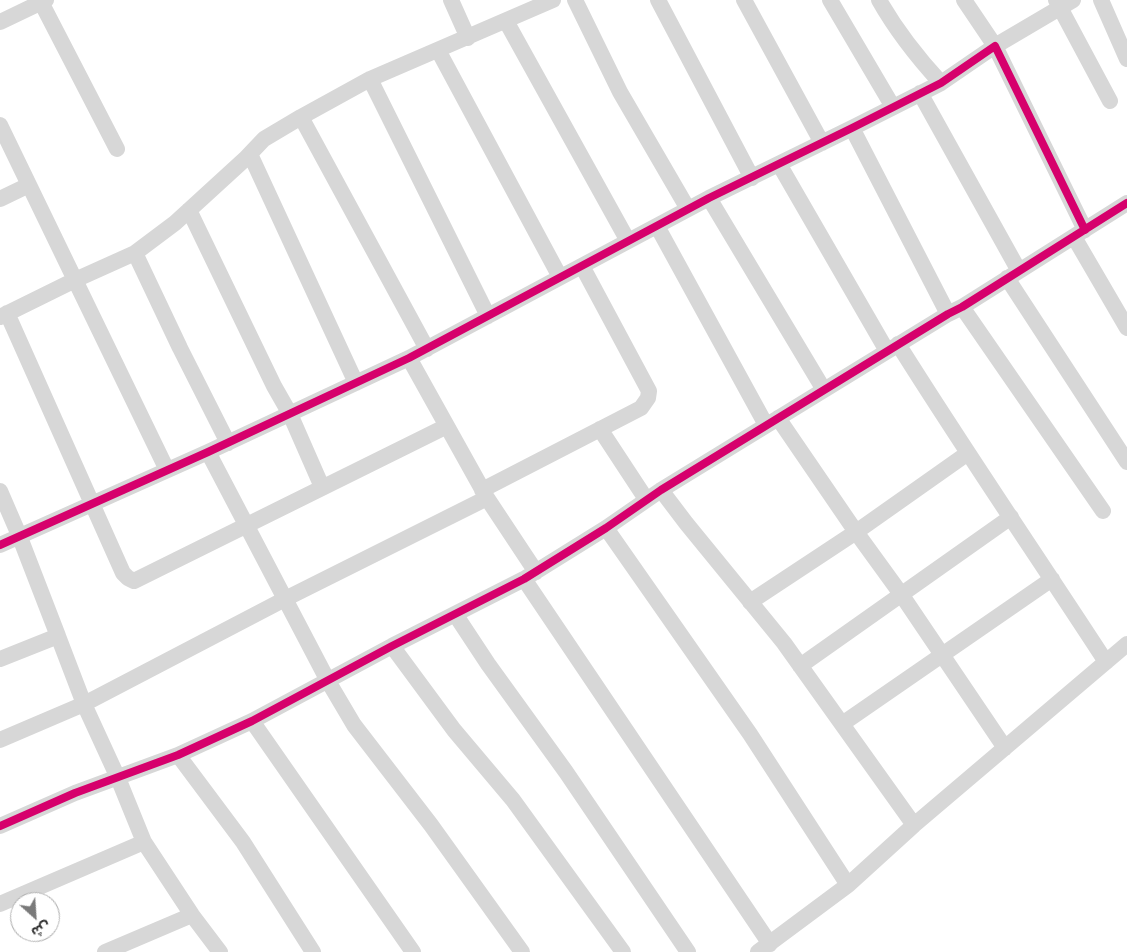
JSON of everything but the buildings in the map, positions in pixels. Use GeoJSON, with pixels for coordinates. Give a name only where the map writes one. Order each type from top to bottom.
{"type":"FeatureCollection","features":[{"type":"Feature","properties":{"kind":"street"},"geometry":{"type":"LineString","coordinates":[[451,0],[468,38]]}},
{"type":"Feature","properties":{"kind":"street"},"geometry":{"type":"LineString","coordinates":[[446,426],[134,581],[123,573],[4,315],[135,253],[175,223],[250,154],[264,138],[370,79],[506,21],[537,4],[553,0]]}},
{"type":"Feature","properties":{"kind":"street"},"geometry":{"type":"LineString","coordinates":[[575,0],[620,92],[688,209]]}},
{"type":"Feature","properties":{"kind":"street"},"geometry":{"type":"LineString","coordinates":[[658,0],[752,178]]}},
{"type":"Feature","properties":{"kind":"street"},"geometry":{"type":"LineString","coordinates":[[744,0],[822,143]]}},
{"type":"Feature","properties":{"kind":"street"},"geometry":{"type":"LineString","coordinates":[[830,0],[893,107]]}},
{"type":"Feature","properties":{"kind":"street"},"geometry":{"type":"LineString","coordinates":[[879,0],[890,20],[924,65],[941,83]]}},
{"type":"Feature","properties":{"kind":"street"},"geometry":{"type":"LineString","coordinates":[[964,0],[995,46],[1079,234],[1127,328]]}},
{"type":"Feature","properties":{"kind":"street"},"geometry":{"type":"LineString","coordinates":[[1101,0],[1127,59]]}},
{"type":"Feature","properties":{"kind":"street"},"geometry":{"type":"LineString","coordinates":[[0,22],[43,1],[117,148]]}},
{"type":"Feature","properties":{"kind":"street"},"geometry":{"type":"LineString","coordinates":[[0,545],[208,452],[409,358],[709,198],[941,83],[1063,2],[1110,101]]}},
{"type":"Feature","properties":{"kind":"street"},"geometry":{"type":"LineString","coordinates":[[506,21],[628,241]]}},
{"type":"Feature","properties":{"kind":"street"},"geometry":{"type":"LineString","coordinates":[[438,50],[560,277]]}},
{"type":"Feature","properties":{"kind":"street"},"geometry":{"type":"LineString","coordinates":[[370,79],[488,316]]}},
{"type":"Feature","properties":{"kind":"street"},"geometry":{"type":"LineString","coordinates":[[920,93],[1013,274],[1127,462]]}},
{"type":"Feature","properties":{"kind":"street"},"geometry":{"type":"LineString","coordinates":[[301,117],[426,349]]}},
{"type":"Feature","properties":{"kind":"street"},"geometry":{"type":"LineString","coordinates":[[0,125],[167,470]]}},
{"type":"Feature","properties":{"kind":"street"},"geometry":{"type":"LineString","coordinates":[[852,128],[955,310],[1104,511]]}},
{"type":"Feature","properties":{"kind":"street"},"geometry":{"type":"LineString","coordinates":[[250,154],[356,383]]}},
{"type":"Feature","properties":{"kind":"street"},"geometry":{"type":"LineString","coordinates":[[779,164],[893,348],[1011,517],[1106,662]]}},
{"type":"Feature","properties":{"kind":"street"},"geometry":{"type":"LineString","coordinates":[[0,199],[29,185]]}},
{"type":"Feature","properties":{"kind":"street"},"geometry":{"type":"LineString","coordinates":[[709,198],[824,390]]}},
{"type":"Feature","properties":{"kind":"street"},"geometry":{"type":"LineString","coordinates":[[0,826],[75,794],[178,755],[252,721],[392,646],[530,576],[606,528],[646,499],[1127,203]]}},
{"type":"Feature","properties":{"kind":"street"},"geometry":{"type":"LineString","coordinates":[[189,210],[274,386],[290,414],[322,487]]}},
{"type":"Feature","properties":{"kind":"street"},"geometry":{"type":"LineString","coordinates":[[657,226],[772,421],[902,594],[1004,748]]}},
{"type":"Feature","properties":{"kind":"street"},"geometry":{"type":"LineString","coordinates":[[135,253],[180,348],[228,442]]}},
{"type":"Feature","properties":{"kind":"street"},"geometry":{"type":"LineString","coordinates":[[0,740],[84,704],[484,494],[600,429],[642,408],[648,398],[649,391],[582,266]]}},
{"type":"Feature","properties":{"kind":"street"},"geometry":{"type":"LineString","coordinates":[[409,358],[530,576],[764,948],[848,885],[914,825],[1127,644]]}},
{"type":"Feature","properties":{"kind":"street"},"geometry":{"type":"LineString","coordinates":[[600,429],[646,499]]}},
{"type":"Feature","properties":{"kind":"street"},"geometry":{"type":"LineString","coordinates":[[208,452],[328,681],[354,725],[431,825],[522,952]]}},
{"type":"Feature","properties":{"kind":"street"},"geometry":{"type":"LineString","coordinates":[[750,602],[856,532],[968,454]]}},
{"type":"Feature","properties":{"kind":"street"},"geometry":{"type":"LineString","coordinates":[[661,490],[800,666],[914,825]]}},
{"type":"Feature","properties":{"kind":"street"},"geometry":{"type":"LineString","coordinates":[[0,491],[84,704],[118,778],[144,842],[220,952]]}},
{"type":"Feature","properties":{"kind":"street"},"geometry":{"type":"LineString","coordinates":[[800,666],[1011,517]]}},
{"type":"Feature","properties":{"kind":"street"},"geometry":{"type":"LineString","coordinates":[[606,528],[750,734],[848,885]]}},
{"type":"Feature","properties":{"kind":"street"},"geometry":{"type":"LineString","coordinates":[[842,724],[1052,579]]}},
{"type":"Feature","properties":{"kind":"street"},"geometry":{"type":"LineString","coordinates":[[456,614],[488,664],[566,772],[688,952]]}},
{"type":"Feature","properties":{"kind":"street"},"geometry":{"type":"LineString","coordinates":[[0,659],[58,636]]}},
{"type":"Feature","properties":{"kind":"street"},"geometry":{"type":"LineString","coordinates":[[392,646],[454,730],[513,800],[623,952]]}},
{"type":"Feature","properties":{"kind":"street"},"geometry":{"type":"LineString","coordinates":[[252,721],[413,952]]}},
{"type":"Feature","properties":{"kind":"street"},"geometry":{"type":"LineString","coordinates":[[178,755],[243,842],[313,952]]}},
{"type":"Feature","properties":{"kind":"street"},"geometry":{"type":"LineString","coordinates":[[0,904],[144,842]]}},
{"type":"Feature","properties":{"kind":"street"},"geometry":{"type":"LineString","coordinates":[[105,952],[192,914]]}},
{"type":"Feature","properties":{"kind":"cycle path"},"geometry":{"type":"LineString","coordinates":[[0,545],[208,452],[409,358],[709,198],[941,83],[995,46],[1085,230]]}},
{"type":"Feature","properties":{"kind":"cycle path"},"geometry":{"type":"LineString","coordinates":[[0,826],[75,793],[178,755],[252,721],[392,646],[524,579],[606,528],[661,490],[962,307],[1127,203]]}}]}
